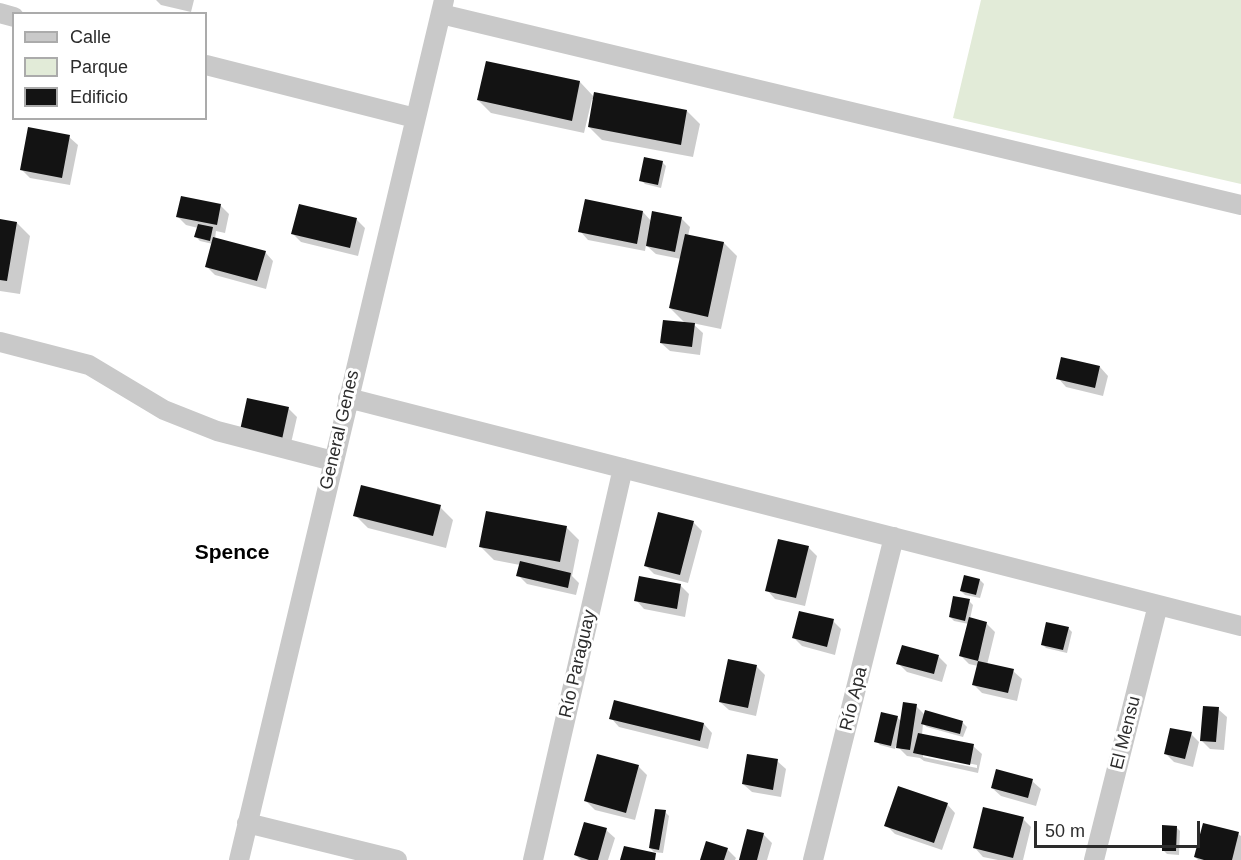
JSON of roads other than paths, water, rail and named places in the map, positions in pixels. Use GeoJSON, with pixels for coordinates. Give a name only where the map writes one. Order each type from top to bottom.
{"type":"FeatureCollection","features":[{"type":"Feature","properties":{"kind":"street","name":"General Genes"},"geometry":{"type":"LineString","coordinates":[[238,860],[442,7]]}},
{"type":"Feature","properties":{"kind":"street"},"geometry":{"type":"LineString","coordinates":[[442,7],[1241,205]]}},
{"type":"Feature","properties":{"kind":"street"},"geometry":{"type":"LineString","coordinates":[[207,65],[416,118]]}},
{"type":"Feature","properties":{"kind":"street"},"geometry":{"type":"LineString","coordinates":[[0,342],[89,365],[164,410],[217,431],[333,461]]}},
{"type":"Feature","properties":{"kind":"street"},"geometry":{"type":"LineString","coordinates":[[348,398],[1241,626]]}},
{"type":"Feature","properties":{"kind":"street","name":"Río Paraguay"},"geometry":{"type":"LineString","coordinates":[[533,860],[623,468]]}},
{"type":"Feature","properties":{"kind":"street","name":"Río Apa"},"geometry":{"type":"LineString","coordinates":[[813,860],[894,537]]}},
{"type":"Feature","properties":{"kind":"street","name":"El Mensu"},"geometry":{"type":"LineString","coordinates":[[1094,860],[1158,605]]}},
{"type":"Feature","properties":{"kind":"street"},"geometry":{"type":"LineString","coordinates":[[247,823],[397,860]]}},
{"type":"Feature","properties":{"kind":"district","name":"Spence"},"geometry":{"type":"Point","coordinates":[232,553]}}]}
